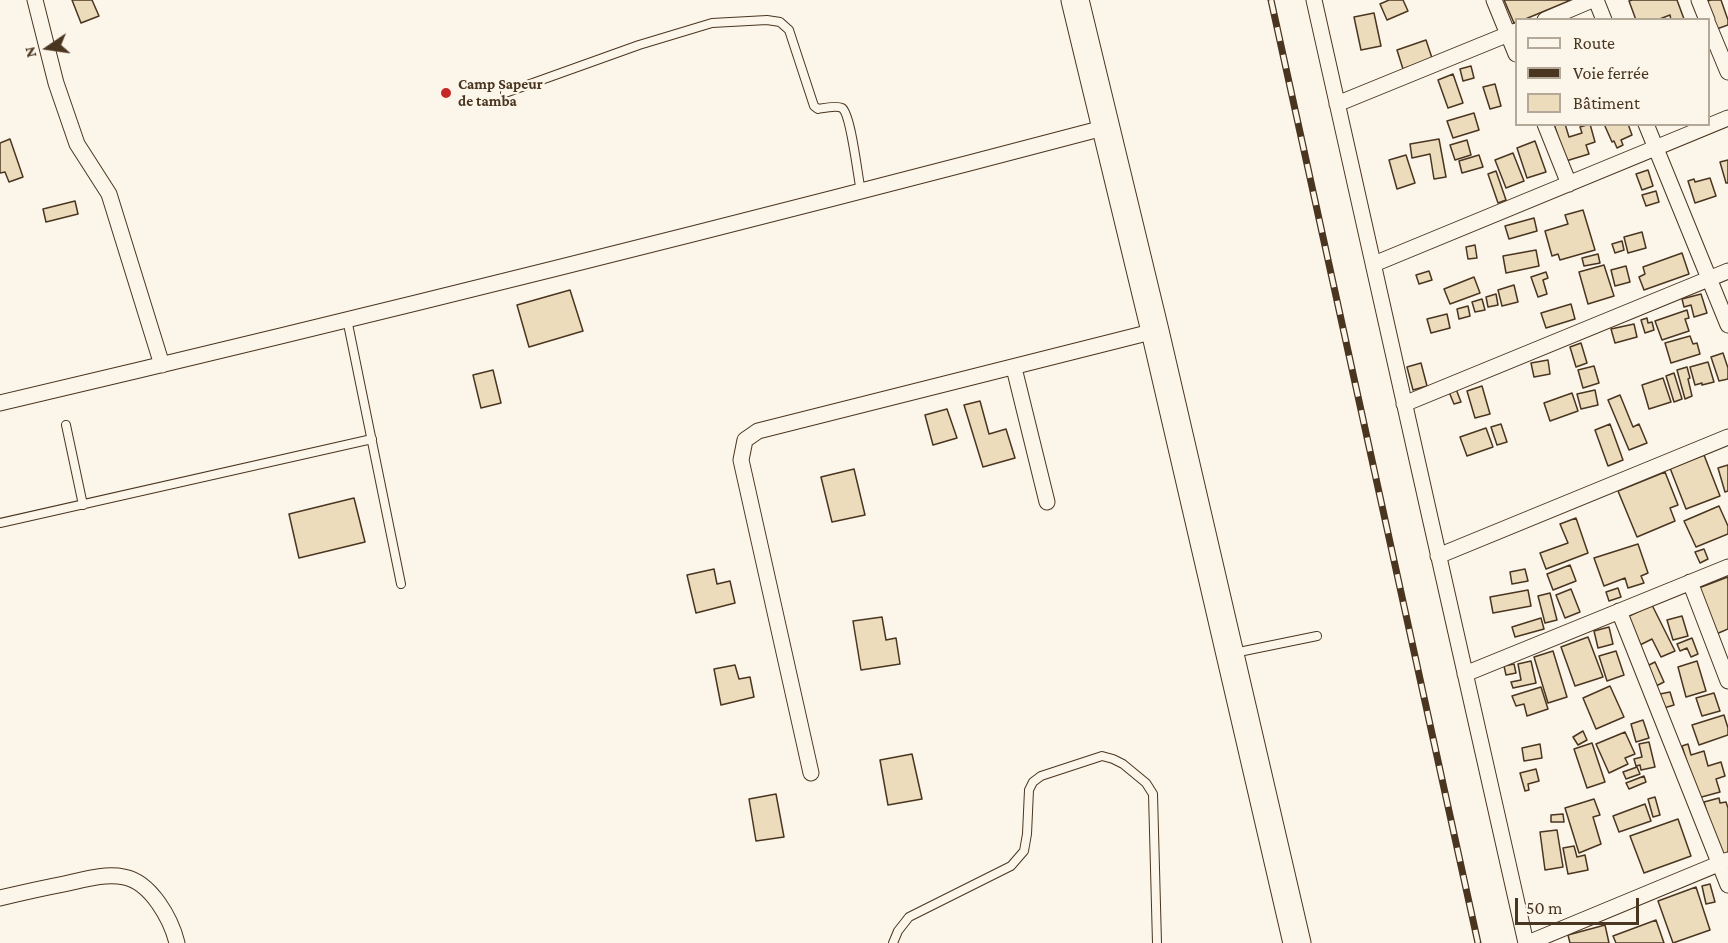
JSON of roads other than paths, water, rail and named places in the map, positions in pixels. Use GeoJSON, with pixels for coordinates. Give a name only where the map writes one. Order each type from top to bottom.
{"type":"FeatureCollection","features":[{"type":"Feature","properties":{"kind":"highway"},"geometry":{"type":"LineString","coordinates":[[1075,0],[1089,64],[1107,127],[1297,943]]}},
{"type":"Feature","properties":{"kind":"street"},"geometry":{"type":"LineString","coordinates":[[35,0],[57,83],[77,144],[110,194],[162,365]]}},
{"type":"Feature","properties":{"kind":"street"},"geometry":{"type":"LineString","coordinates":[[1314,0],[1527,943],[1723,862]]}},
{"type":"Feature","properties":{"kind":"street"},"geometry":{"type":"LineString","coordinates":[[1337,104],[1513,33],[1494,0]]}},
{"type":"Feature","properties":{"kind":"street"},"geometry":{"type":"LineString","coordinates":[[1550,18],[1594,0],[1603,18]]}},
{"type":"Feature","properties":{"kind":"street"},"geometry":{"type":"LineString","coordinates":[[1699,0],[1706,18]]}},
{"type":"Feature","properties":{"kind":"street"},"geometry":{"type":"LineString","coordinates":[[1710,29],[1728,72]]}},
{"type":"Feature","properties":{"kind":"street"},"geometry":{"type":"LineString","coordinates":[[1710,126],[1728,118]]}},
{"type":"Feature","properties":{"kind":"street"},"geometry":{"type":"LineString","coordinates":[[1546,126],[1569,183]]}},
{"type":"Feature","properties":{"kind":"street"},"geometry":{"type":"LineString","coordinates":[[1647,126],[1728,325]]}},
{"type":"Feature","properties":{"kind":"street"},"geometry":{"type":"LineString","coordinates":[[1374,264],[1709,126]]}},
{"type":"Feature","properties":{"kind":"street"},"geometry":{"type":"LineString","coordinates":[[0,403],[861,192],[1107,127]]}},
{"type":"Feature","properties":{"kind":"street"},"geometry":{"type":"LineString","coordinates":[[1404,404],[1728,271]]}},
{"type":"Feature","properties":{"kind":"street"},"geometry":{"type":"LineString","coordinates":[[811,773],[741,460],[745,440],[758,430],[1155,331]]}},
{"type":"Feature","properties":{"kind":"street"},"geometry":{"type":"LineString","coordinates":[[1014,368],[1047,502]]}},
{"type":"Feature","properties":{"kind":"street"},"geometry":{"type":"LineString","coordinates":[[1438,556],[1728,437]]}},
{"type":"Feature","properties":{"kind":"street"},"geometry":{"type":"LineString","coordinates":[[1465,674],[1728,567]]}},
{"type":"Feature","properties":{"kind":"street"},"geometry":{"type":"LineString","coordinates":[[1690,582],[1728,681]]}},
{"type":"Feature","properties":{"kind":"street"},"geometry":{"type":"LineString","coordinates":[[1619,611],[1723,862],[1728,885]]}},
{"type":"Feature","properties":{"kind":"street"},"geometry":{"type":"LineString","coordinates":[[0,898],[98,876],[125,877],[144,887],[162,908],[174,931],[177,943]]}},
{"type":"Feature","properties":{"kind":"lane"},"geometry":{"type":"LineString","coordinates":[[505,93],[639,45],[712,23],[767,20],[780,22],[789,30],[814,106],[818,109],[839,107],[843,109],[849,121],[861,192]]}},
{"type":"Feature","properties":{"kind":"lane"},"geometry":{"type":"LineString","coordinates":[[347,319],[401,584]]}},
{"type":"Feature","properties":{"kind":"lane"},"geometry":{"type":"LineString","coordinates":[[66,425],[83,505]]}},
{"type":"Feature","properties":{"kind":"lane"},"geometry":{"type":"LineString","coordinates":[[0,523],[372,439]]}},
{"type":"Feature","properties":{"kind":"lane"},"geometry":{"type":"LineString","coordinates":[[1230,654],[1317,636]]}},
{"type":"Feature","properties":{"kind":"lane"},"geometry":{"type":"LineString","coordinates":[[893,943],[898,931],[909,917],[1011,866],[1024,851],[1029,790],[1033,782],[1041,776],[1102,756],[1123,764],[1146,783],[1154,794],[1157,943]]}},
{"type":"Feature","properties":{"kind":"railway"},"geometry":{"type":"LineString","coordinates":[[1271,0],[1478,943]]}},
{"type":"Feature","properties":{"kind":"place","name":"Camp Sapeur de tamba"},"geometry":{"type":"Point","coordinates":[446,93]}}]}
